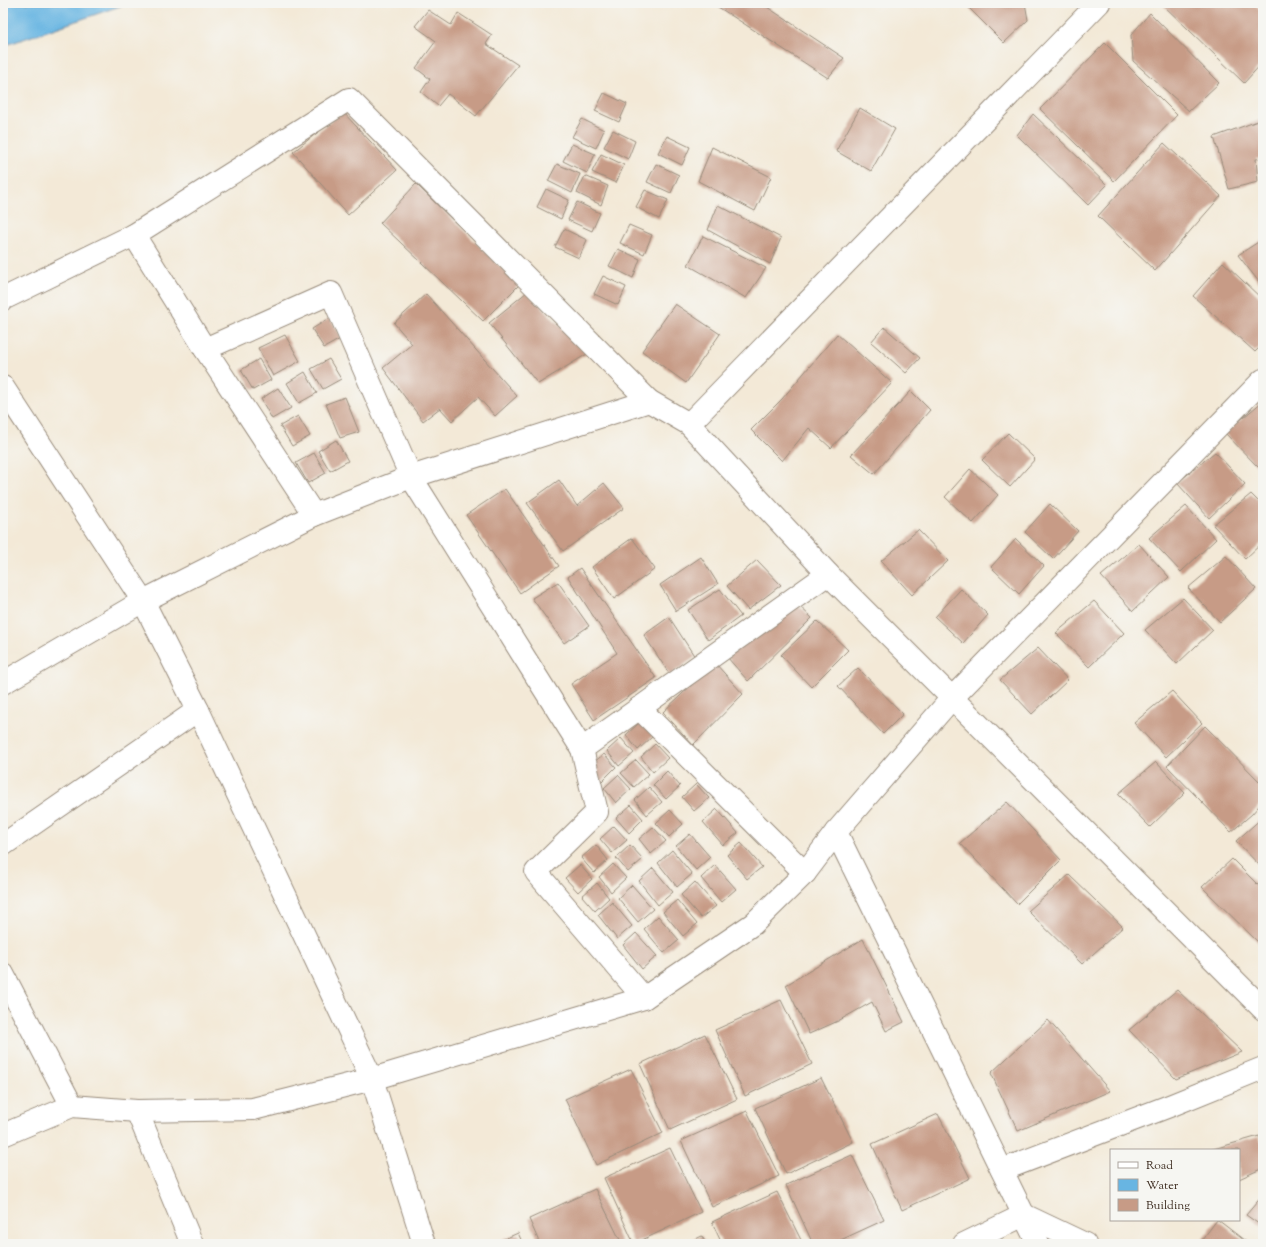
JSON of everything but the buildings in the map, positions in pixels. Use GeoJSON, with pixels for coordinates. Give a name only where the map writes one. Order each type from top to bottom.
{"type":"FeatureCollection","features":[{"type":"Feature","properties":{"kind":"street"},"geometry":{"type":"LineString","coordinates":[[689,424],[1100,3]]}},
{"type":"Feature","properties":{"kind":"street"},"geometry":{"type":"LineString","coordinates":[[3,298],[134,235],[349,98],[649,401],[689,424],[828,574],[1263,1009]]}},
{"type":"Feature","properties":{"kind":"street"},"geometry":{"type":"LineString","coordinates":[[134,235],[205,349],[314,515]]}},
{"type":"Feature","properties":{"kind":"street"},"geometry":{"type":"LineString","coordinates":[[205,349],[331,293],[411,477],[582,749],[597,812],[536,872],[644,998]]}},
{"type":"Feature","properties":{"kind":"street"},"geometry":{"type":"LineString","coordinates":[[3,1135],[72,1106],[137,1111],[254,1109],[372,1079],[644,998],[753,924],[805,873],[836,832],[952,698],[1263,380]]}},
{"type":"Feature","properties":{"kind":"street"},"geometry":{"type":"LineString","coordinates":[[3,387],[143,601],[198,710],[372,1079],[424,1244]]}},
{"type":"Feature","properties":{"kind":"street"},"geometry":{"type":"LineString","coordinates":[[3,683],[143,601],[314,515],[411,477],[649,401]]}},
{"type":"Feature","properties":{"kind":"street"},"geometry":{"type":"LineString","coordinates":[[582,749],[828,574]]}},
{"type":"Feature","properties":{"kind":"street"},"geometry":{"type":"LineString","coordinates":[[639,708],[805,873]]}},
{"type":"Feature","properties":{"kind":"street"},"geometry":{"type":"LineString","coordinates":[[3,845],[198,710]]}},
{"type":"Feature","properties":{"kind":"street"},"geometry":{"type":"LineString","coordinates":[[836,832],[1038,1244]]}},
{"type":"Feature","properties":{"kind":"street"},"geometry":{"type":"LineString","coordinates":[[3,974],[72,1106]]}},
{"type":"Feature","properties":{"kind":"street"},"geometry":{"type":"LineString","coordinates":[[1002,1170],[1165,1108],[1263,1068]]}},
{"type":"Feature","properties":{"kind":"street"},"geometry":{"type":"LineString","coordinates":[[137,1111],[192,1244]]}},
{"type":"Feature","properties":{"kind":"street"},"geometry":{"type":"LineString","coordinates":[[964,1244],[1024,1215]]}},
{"type":"Feature","properties":{"kind":"street"},"geometry":{"type":"LineString","coordinates":[[1024,1215],[1085,1244]]}},
{"type":"Feature","properties":{"kind":"water"},"geometry":{"type":"Polygon","coordinates":[[[3,3],[129,3],[3,46],[3,3]]]}}]}
